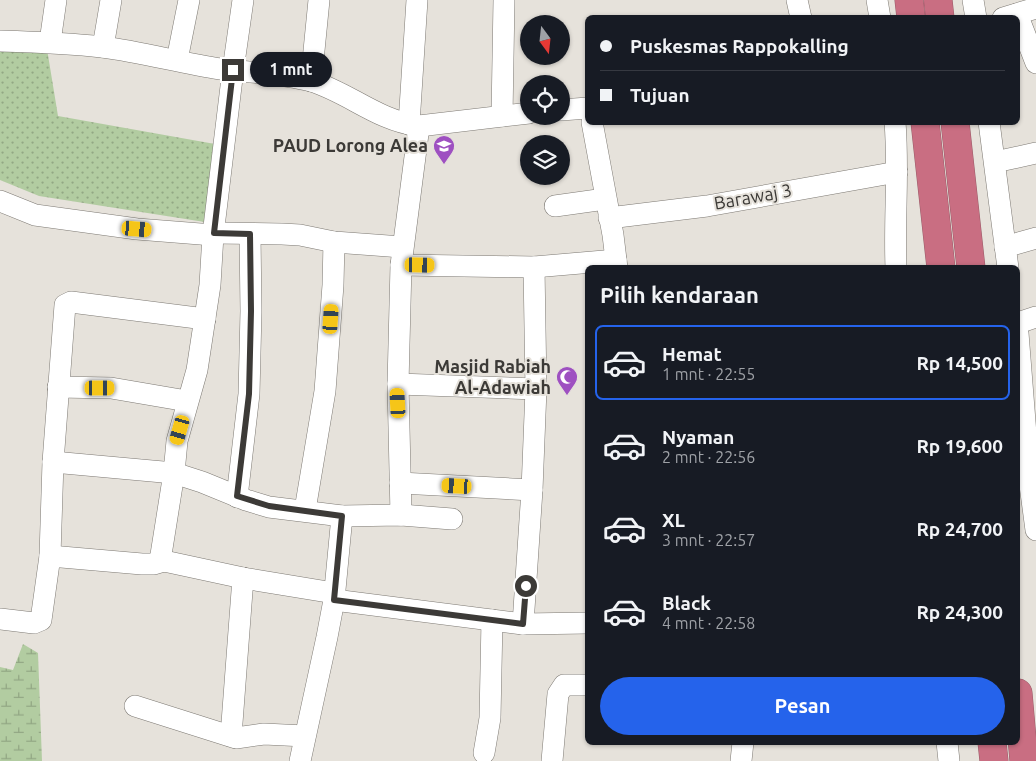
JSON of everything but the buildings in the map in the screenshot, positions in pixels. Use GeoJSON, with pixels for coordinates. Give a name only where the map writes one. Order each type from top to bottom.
{"type":"FeatureCollection","features":[{"type":"Feature","properties":{"kind":"highway"},"geometry":{"type":"LineString","coordinates":[[909,0],[911,15]]}},
{"type":"Feature","properties":{"kind":"highway"},"geometry":{"type":"LineString","coordinates":[[938,0],[940,15]]}},
{"type":"Feature","properties":{"kind":"highway"},"geometry":{"type":"LineString","coordinates":[[948,0],[949,15]]}},
{"type":"Feature","properties":{"kind":"highway"},"geometry":{"type":"LineString","coordinates":[[925,125],[941,265]]}},
{"type":"Feature","properties":{"kind":"highway"},"geometry":{"type":"LineString","coordinates":[[955,125],[972,265]]}},
{"type":"Feature","properties":{"kind":"highway"},"geometry":{"type":"LineString","coordinates":[[1020,716],[1024,761]]}},
{"type":"Feature","properties":{"kind":"highway"},"geometry":{"type":"LineString","coordinates":[[992,745],[994,761]]}},
{"type":"Feature","properties":{"kind":"street"},"geometry":{"type":"LineString","coordinates":[[50,42],[56,0]]}},
{"type":"Feature","properties":{"kind":"street"},"geometry":{"type":"LineString","coordinates":[[103,47],[111,0]]}},
{"type":"Feature","properties":{"kind":"street"},"geometry":{"type":"LineString","coordinates":[[177,60],[189,0]]}},
{"type":"Feature","properties":{"kind":"street"},"geometry":{"type":"LineString","coordinates":[[160,561],[174,473],[177,441],[197,370],[205,319],[233,70],[243,0]]}},
{"type":"Feature","properties":{"kind":"street"},"geometry":{"type":"LineString","coordinates":[[311,81],[319,0]]}},
{"type":"Feature","properties":{"kind":"street"},"geometry":{"type":"LineString","coordinates":[[401,515],[398,384],[402,256],[414,125],[417,0]]}},
{"type":"Feature","properties":{"kind":"street"},"geometry":{"type":"LineString","coordinates":[[502,116],[504,0]]}},
{"type":"Feature","properties":{"kind":"street"},"geometry":{"type":"LineString","coordinates":[[798,0],[800,15]]}},
{"type":"Feature","properties":{"kind":"street"},"geometry":{"type":"LineString","coordinates":[[877,0],[880,15]]}},
{"type":"Feature","properties":{"kind":"street"},"geometry":{"type":"LineString","coordinates":[[973,0],[976,15]]}},
{"type":"Feature","properties":{"kind":"street"},"geometry":{"type":"LineString","coordinates":[[1020,16],[1036,63]]}},
{"type":"Feature","properties":{"kind":"street"},"geometry":{"type":"LineString","coordinates":[[0,41],[50,42],[103,47],[233,70],[311,81],[375,113],[414,125],[520,114]]}},
{"type":"Feature","properties":{"kind":"street"},"geometry":{"type":"LineString","coordinates":[[570,109],[585,108]]}},
{"type":"Feature","properties":{"kind":"street"},"geometry":{"type":"LineString","coordinates":[[589,265],[617,264],[593,125]]}},
{"type":"Feature","properties":{"kind":"street"},"geometry":{"type":"LineString","coordinates":[[895,125],[898,150],[894,234],[896,265]]}},
{"type":"Feature","properties":{"kind":"street"},"geometry":{"type":"LineString","coordinates":[[989,125],[1006,257],[1036,238]]}},
{"type":"Feature","properties":{"kind":"street"},"geometry":{"type":"LineString","coordinates":[[995,162],[1036,152]]}},
{"type":"Feature","properties":{"kind":"street","name":"Barawaj 3"},"geometry":{"type":"LineString","coordinates":[[555,206],[607,208],[707,206],[897,172]]}},
{"type":"Feature","properties":{"kind":"street"},"geometry":{"type":"LineString","coordinates":[[0,200],[35,215],[137,229],[214,234],[300,235],[402,256],[534,267],[585,265]]}},
{"type":"Feature","properties":{"kind":"street"},"geometry":{"type":"LineString","coordinates":[[237,496],[249,394],[250,234]]}},
{"type":"Feature","properties":{"kind":"street"},"geometry":{"type":"LineString","coordinates":[[305,510],[324,391],[333,285],[334,242]]}},
{"type":"Feature","properties":{"kind":"street"},"geometry":{"type":"LineString","coordinates":[[523,624],[532,490],[536,389],[534,267]]}},
{"type":"Feature","properties":{"kind":"street"},"geometry":{"type":"LineString","coordinates":[[0,619],[34,623],[41,620],[50,556],[53,462],[65,305],[71,302],[205,319]]}},
{"type":"Feature","properties":{"kind":"street"},"geometry":{"type":"LineString","coordinates":[[1020,322],[1036,316]]}},
{"type":"Feature","properties":{"kind":"street"},"geometry":{"type":"LineString","coordinates":[[1020,347],[1031,424],[1036,530]]}},
{"type":"Feature","properties":{"kind":"street"},"geometry":{"type":"LineString","coordinates":[[398,384],[536,389]]}},
{"type":"Feature","properties":{"kind":"street"},"geometry":{"type":"LineString","coordinates":[[58,387],[111,388],[187,401]]}},
{"type":"Feature","properties":{"kind":"street"},"geometry":{"type":"LineString","coordinates":[[53,462],[174,473],[269,506],[342,516],[401,515],[452,519]]}},
{"type":"Feature","properties":{"kind":"street"},"geometry":{"type":"LineString","coordinates":[[400,483],[532,490]]}},
{"type":"Feature","properties":{"kind":"street"},"geometry":{"type":"LineString","coordinates":[[300,761],[327,637],[334,596],[342,516]]}},
{"type":"Feature","properties":{"kind":"street"},"geometry":{"type":"LineString","coordinates":[[50,556],[142,564],[154,564],[164,561],[334,596],[492,620],[523,624],[585,623]]}},
{"type":"Feature","properties":{"kind":"street"},"geometry":{"type":"LineString","coordinates":[[231,736],[243,578]]}},
{"type":"Feature","properties":{"kind":"street"},"geometry":{"type":"LineString","coordinates":[[484,753],[490,718],[492,620]]}},
{"type":"Feature","properties":{"kind":"street"},"geometry":{"type":"LineString","coordinates":[[552,761],[558,694],[564,685],[585,685]]}},
{"type":"Feature","properties":{"kind":"street"},"geometry":{"type":"LineString","coordinates":[[135,706],[242,738],[273,734],[305,736]]}},
{"type":"Feature","properties":{"kind":"street"},"geometry":{"type":"LineString","coordinates":[[741,761],[743,745]]}},
{"type":"Feature","properties":{"kind":"street"},"geometry":{"type":"LineString","coordinates":[[947,745],[949,761]]}},
{"type":"Feature","properties":{"kind":"green space"},"geometry":{"type":"Polygon","coordinates":[[[0,40],[47,49],[58,116],[215,144],[211,223],[39,196],[0,180],[0,40]]]}},
{"type":"Feature","properties":{"kind":"green space"},"geometry":{"type":"Polygon","coordinates":[[[23,644],[38,653],[42,761],[0,761],[0,667],[13,670],[23,644]]]}},
{"type":"Feature","properties":{"kind":"place","name":"PAUD Lorong Alea"},"geometry":{"type":"Point","coordinates":[444,165]}},
{"type":"Feature","properties":{"kind":"place","name":"Masjid Rabiah Al-Adawiah"},"geometry":{"type":"Point","coordinates":[567,396]}},
{"type":"Feature","properties":{"kind":"route"},"geometry":{"type":"LineString","coordinates":[[233,70],[214,233],[250,234],[249,394],[237,496],[257,504],[342,516],[334,600],[523,624],[526,586]]}}]}
